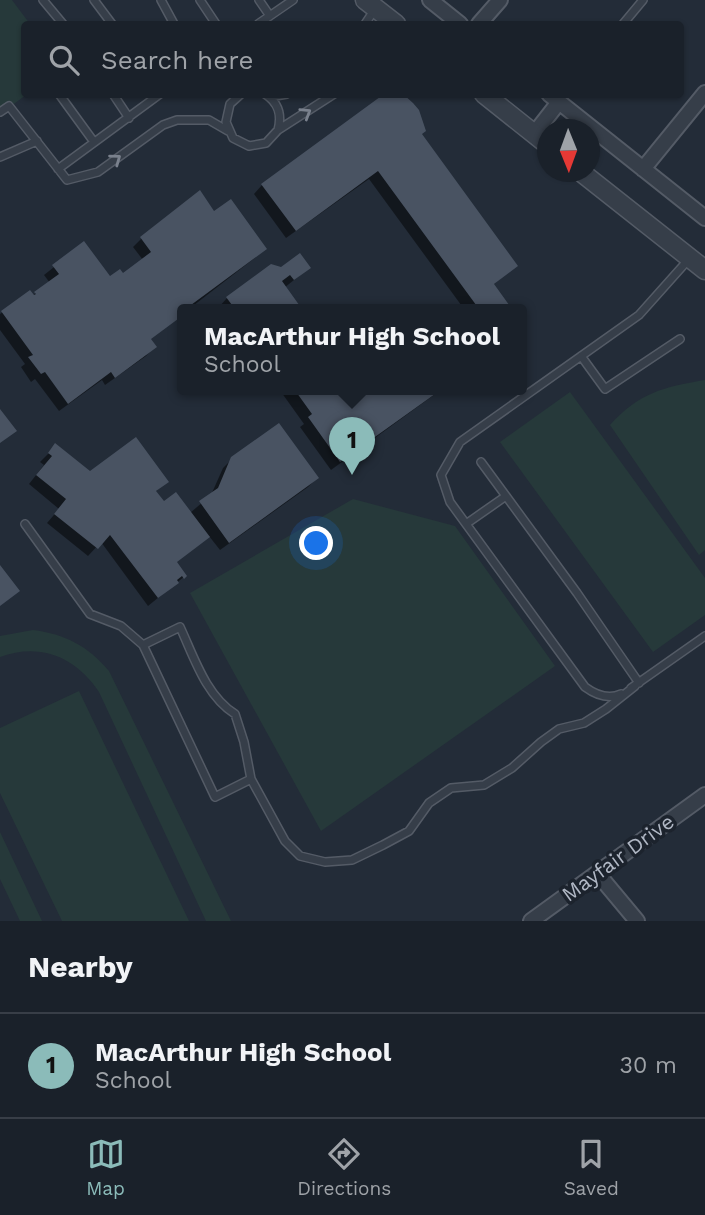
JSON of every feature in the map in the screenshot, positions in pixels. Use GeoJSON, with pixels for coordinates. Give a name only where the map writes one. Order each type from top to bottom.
{"type":"FeatureCollection","features":[{"type":"Feature","properties":{"kind":"street"},"geometry":{"type":"LineString","coordinates":[[429,0],[456,21]]}},
{"type":"Feature","properties":{"kind":"street"},"geometry":{"type":"LineString","coordinates":[[482,21],[500,0]]}},
{"type":"Feature","properties":{"kind":"street"},"geometry":{"type":"LineString","coordinates":[[370,4],[392,21]]}},
{"type":"Feature","properties":{"kind":"street"},"geometry":{"type":"LineString","coordinates":[[643,169],[705,93]]}},
{"type":"Feature","properties":{"kind":"street"},"geometry":{"type":"LineString","coordinates":[[489,98],[537,137]]}},
{"type":"Feature","properties":{"kind":"street"},"geometry":{"type":"LineString","coordinates":[[549,119],[558,98]]}},
{"type":"Feature","properties":{"kind":"street"},"geometry":{"type":"LineString","coordinates":[[559,98],[705,218]]}},
{"type":"Feature","properties":{"kind":"street"},"geometry":{"type":"LineString","coordinates":[[594,182],[705,270]]}},
{"type":"Feature","properties":{"kind":"street","name":"Mayfair Drive"},"geometry":{"type":"LineString","coordinates":[[531,921],[705,795]]}},
{"type":"Feature","properties":{"kind":"street"},"geometry":{"type":"LineString","coordinates":[[597,873],[637,921]]}},
{"type":"Feature","properties":{"kind":"lane"},"geometry":{"type":"LineString","coordinates":[[43,0],[60,21]]}},
{"type":"Feature","properties":{"kind":"lane"},"geometry":{"type":"LineString","coordinates":[[94,0],[110,21]]}},
{"type":"Feature","properties":{"kind":"lane"},"geometry":{"type":"LineString","coordinates":[[161,0],[172,21]]}},
{"type":"Feature","properties":{"kind":"lane"},"geometry":{"type":"LineString","coordinates":[[200,0],[214,21]]}},
{"type":"Feature","properties":{"kind":"lane"},"geometry":{"type":"LineString","coordinates":[[259,0],[270,16]]}},
{"type":"Feature","properties":{"kind":"lane"},"geometry":{"type":"LineString","coordinates":[[262,21],[293,0]]}},
{"type":"Feature","properties":{"kind":"lane"},"geometry":{"type":"LineString","coordinates":[[626,21],[643,0]]}},
{"type":"Feature","properties":{"kind":"lane"},"geometry":{"type":"LineString","coordinates":[[366,21],[370,4]]}},
{"type":"Feature","properties":{"kind":"lane"},"geometry":{"type":"LineString","coordinates":[[62,98],[94,142]]}},
{"type":"Feature","properties":{"kind":"lane"},"geometry":{"type":"LineString","coordinates":[[116,98],[129,118]]}},
{"type":"Feature","properties":{"kind":"lane"},"geometry":{"type":"LineString","coordinates":[[58,169],[155,98]]}},
{"type":"Feature","properties":{"kind":"lane"},"geometry":{"type":"LineString","coordinates":[[228,131],[226,113],[237,98]]}},
{"type":"Feature","properties":{"kind":"lane"},"geometry":{"type":"LineString","coordinates":[[270,98],[280,112],[278,130]]}},
{"type":"Feature","properties":{"kind":"lane"},"geometry":{"type":"LineString","coordinates":[[0,112],[9,106],[67,180],[98,172],[163,125],[177,120],[209,120],[228,131],[240,143],[249,146],[266,143],[278,130],[328,98]]}},
{"type":"Feature","properties":{"kind":"lane"},"geometry":{"type":"LineString","coordinates":[[0,157],[37,141]]}},
{"type":"Feature","properties":{"kind":"lane"},"geometry":{"type":"LineString","coordinates":[[527,394],[639,315],[690,258]]}},
{"type":"Feature","properties":{"kind":"lane"},"geometry":{"type":"LineString","coordinates":[[580,356],[604,389],[680,339]]}},
{"type":"Feature","properties":{"kind":"lane"},"geometry":{"type":"LineString","coordinates":[[526,395],[460,442],[442,475],[450,502],[585,687],[597,696],[616,696],[637,685]]}},
{"type":"Feature","properties":{"kind":"lane"},"geometry":{"type":"LineString","coordinates":[[481,462],[577,593],[637,685]]}},
{"type":"Feature","properties":{"kind":"lane"},"geometry":{"type":"LineString","coordinates":[[466,524],[506,496]]}},
{"type":"Feature","properties":{"kind":"lane"},"geometry":{"type":"LineString","coordinates":[[25,524],[90,614],[121,626],[143,645],[215,797],[251,779]]}},
{"type":"Feature","properties":{"kind":"lane"},"geometry":{"type":"LineString","coordinates":[[143,645],[180,627],[208,686],[223,706],[235,714],[251,779],[285,841],[300,856],[325,862],[352,860],[409,831],[429,803],[451,788],[484,785],[512,768],[559,729],[583,723],[606,709],[705,636]]}},
{"type":"Feature","properties":{"kind":"shaded area"},"geometry":{"type":"Polygon","coordinates":[[[0,0],[12,0],[28,21],[21,21],[22,98],[0,114],[0,0]]]}},
{"type":"Feature","properties":{"kind":"shaded area"},"geometry":{"type":"Polygon","coordinates":[[[705,380],[705,550],[699,555],[610,425],[631,405],[653,393],[705,380]]]}},
{"type":"Feature","properties":{"kind":"shaded area"},"geometry":{"type":"Polygon","coordinates":[[[570,392],[705,578],[705,615],[653,652],[500,442],[570,392]]]}},
{"type":"Feature","properties":{"kind":"shaded area"},"geometry":{"type":"Polygon","coordinates":[[[353,499],[455,526],[555,666],[321,831],[190,593],[353,499]]]}},
{"type":"Feature","properties":{"kind":"shaded area"},"geometry":{"type":"Polygon","coordinates":[[[33,630],[66,638],[84,648],[109,671],[231,921],[206,921],[99,692],[90,680],[68,662],[43,652],[29,651],[0,657],[0,636],[33,630]]]}},
{"type":"Feature","properties":{"kind":"shaded area"},"geometry":{"type":"Polygon","coordinates":[[[79,691],[189,921],[62,921],[0,793],[0,728],[79,691]]]}},
{"type":"Feature","properties":{"kind":"shaded area"},"geometry":{"type":"Polygon","coordinates":[[[0,832],[42,921],[20,921],[0,879],[0,832]]]}},
{"type":"Feature","properties":{"kind":"building"},"geometry":{"type":"Polygon","coordinates":[[[379,98],[407,98],[419,110],[426,131],[422,134],[518,266],[494,284],[508,304],[475,304],[378,171],[296,231],[261,184],[379,98]]]}},
{"type":"Feature","properties":{"kind":"building"},"geometry":{"type":"Polygon","coordinates":[[[200,190],[214,211],[231,199],[267,249],[192,304],[177,304],[177,320],[151,339],[157,347],[115,378],[111,372],[68,404],[45,372],[41,374],[28,357],[33,355],[1,311],[30,290],[36,294],[34,292],[59,274],[52,265],[84,241],[110,276],[120,269],[123,273],[151,252],[140,237],[200,190]]]}},
{"type":"Feature","properties":{"kind":"building"},"geometry":{"type":"Polygon","coordinates":[[[300,253],[311,268],[294,280],[290,275],[282,281],[298,304],[231,304],[226,297],[271,264],[281,267],[300,253]]]}},
{"type":"Feature","properties":{"kind":"building"},"geometry":{"type":"Polygon","coordinates":[[[298,395],[434,395],[340,462],[308,417],[312,414],[298,395]]]}},
{"type":"Feature","properties":{"kind":"building"},"geometry":{"type":"Polygon","coordinates":[[[0,409],[17,431],[0,443],[0,409]]]}},
{"type":"Feature","properties":{"kind":"building"},"geometry":{"type":"Polygon","coordinates":[[[279,423],[319,478],[229,543],[199,501],[218,488],[231,457],[279,423]]]}},
{"type":"Feature","properties":{"kind":"building"},"geometry":{"type":"Polygon","coordinates":[[[136,437],[169,482],[156,491],[164,501],[176,492],[210,537],[177,562],[187,576],[184,579],[182,576],[177,580],[179,583],[158,598],[110,535],[98,549],[54,514],[66,499],[36,475],[52,456],[48,453],[55,443],[90,471],[136,437]]]}},
{"type":"Feature","properties":{"kind":"building"},"geometry":{"type":"Polygon","coordinates":[[[0,565],[20,591],[0,606],[0,565]]]}},
{"type":"Feature","properties":{"kind":"place","name":"MacArthur High School"},"geometry":{"type":"Point","coordinates":[352,475]}}]}
